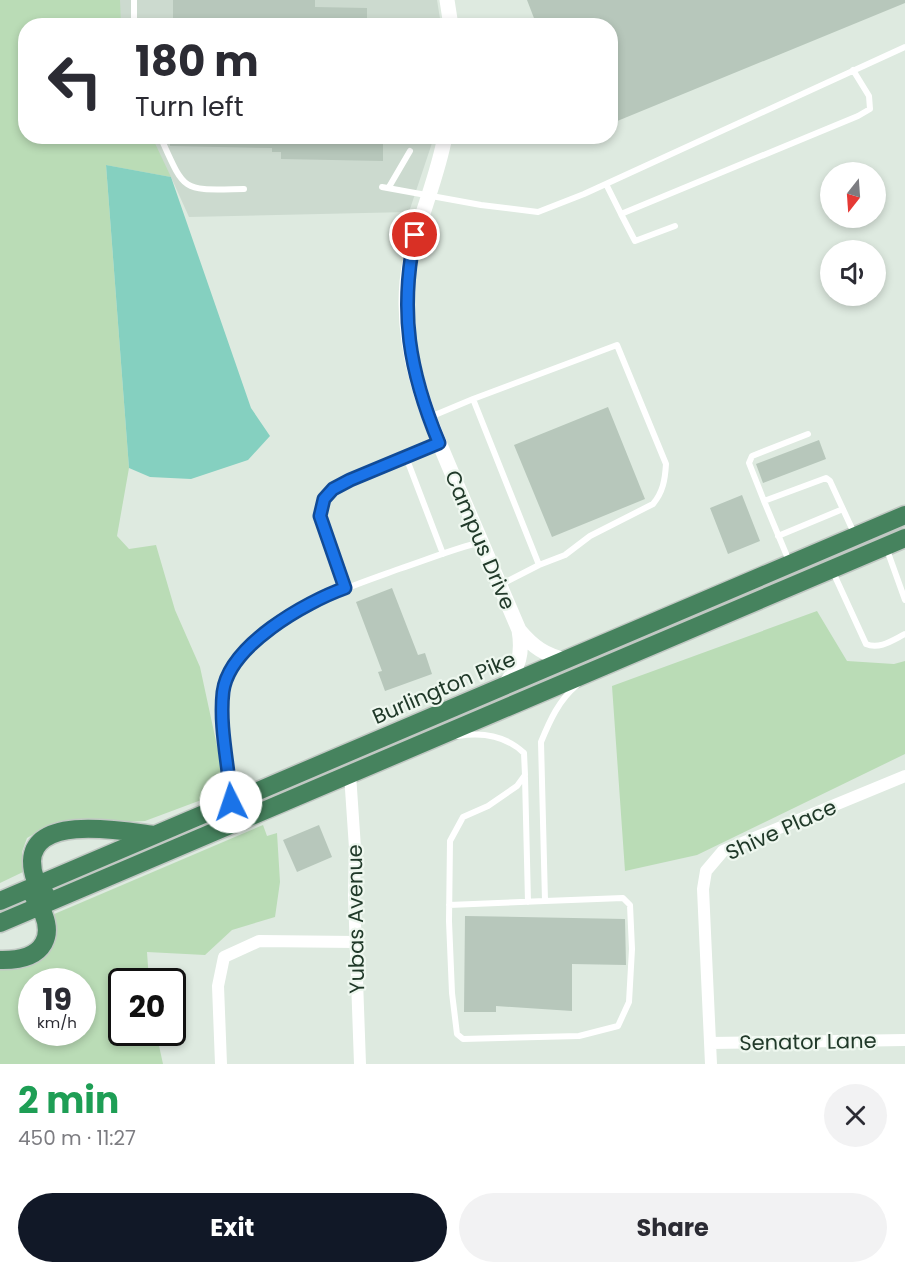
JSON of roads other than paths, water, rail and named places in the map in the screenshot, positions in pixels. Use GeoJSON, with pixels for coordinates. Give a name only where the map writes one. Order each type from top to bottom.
{"type":"FeatureCollection","features":[{"type":"Feature","properties":{"kind":"highway","name":"Burlington Pike"},"geometry":{"type":"LineString","coordinates":[[0,901],[905,515]]}},
{"type":"Feature","properties":{"kind":"highway","name":"Burlington Pike"},"geometry":{"type":"LineString","coordinates":[[0,923],[905,538]]}},
{"type":"Feature","properties":{"kind":"highway"},"geometry":{"type":"LineString","coordinates":[[0,960],[20,960],[42,949],[46,934],[47,903],[33,895],[32,888],[33,856],[41,840],[51,834],[81,830],[156,835]]}},
{"type":"Feature","properties":{"kind":"street"},"geometry":{"type":"LineString","coordinates":[[447,0],[450,18]]}},
{"type":"Feature","properties":{"kind":"street","name":"Campus Drive"},"geometry":{"type":"LineString","coordinates":[[443,144],[411,257],[407,316],[414,370],[428,417],[519,630],[522,648],[520,661],[504,686]]}},
{"type":"Feature","properties":{"kind":"street","name":"Campus Drive"},"geometry":{"type":"LineString","coordinates":[[519,630],[531,645],[541,652],[566,660]]}},
{"type":"Feature","properties":{"kind":"street","name":"Yubas Avenue"},"geometry":{"type":"LineString","coordinates":[[350,774],[355,848],[360,1064]]}},
{"type":"Feature","properties":{"kind":"street","name":"Shive Place"},"geometry":{"type":"LineString","coordinates":[[711,1064],[703,889],[706,871],[723,852],[903,781]]}},
{"type":"Feature","properties":{"kind":"street"},"geometry":{"type":"LineString","coordinates":[[221,1064],[218,986],[224,957],[259,941],[356,942]]}},
{"type":"Feature","properties":{"kind":"street","name":"Senator Lane"},"geometry":{"type":"LineString","coordinates":[[710,1043],[905,1040]]}},
{"type":"Feature","properties":{"kind":"lane"},"geometry":{"type":"LineString","coordinates":[[134,0],[134,18]]}},
{"type":"Feature","properties":{"kind":"lane"},"geometry":{"type":"LineString","coordinates":[[410,151],[386,187],[481,205],[538,212],[606,184],[905,47]]}},
{"type":"Feature","properties":{"kind":"lane"},"geometry":{"type":"LineString","coordinates":[[621,214],[703,182],[870,109],[869,96],[853,70]]}},
{"type":"Feature","properties":{"kind":"lane"},"geometry":{"type":"LineString","coordinates":[[164,144],[178,176],[186,185],[196,189],[244,189]]}},
{"type":"Feature","properties":{"kind":"lane"},"geometry":{"type":"LineString","coordinates":[[606,184],[634,241],[675,226]]}},
{"type":"Feature","properties":{"kind":"lane"},"geometry":{"type":"LineString","coordinates":[[428,417],[617,345],[666,464],[665,480],[660,495],[653,504],[590,536],[566,555],[539,565],[500,585]]}},
{"type":"Feature","properties":{"kind":"lane"},"geometry":{"type":"LineString","coordinates":[[473,399],[539,565]]}},
{"type":"Feature","properties":{"kind":"lane"},"geometry":{"type":"LineString","coordinates":[[790,564],[749,464],[752,456],[808,434]]}},
{"type":"Feature","properties":{"kind":"lane"},"geometry":{"type":"LineString","coordinates":[[345,588],[320,516],[324,499],[333,489],[350,480],[439,443]]}},
{"type":"Feature","properties":{"kind":"lane"},"geometry":{"type":"LineString","coordinates":[[406,457],[443,554]]}},
{"type":"Feature","properties":{"kind":"lane"},"geometry":{"type":"LineString","coordinates":[[764,501],[826,478],[830,481],[855,537]]}},
{"type":"Feature","properties":{"kind":"lane"},"geometry":{"type":"LineString","coordinates":[[778,536],[843,509]]}},
{"type":"Feature","properties":{"kind":"lane"},"geometry":{"type":"LineString","coordinates":[[231,802],[222,726],[223,691],[226,681],[252,644],[276,623],[323,596],[481,542]]}},
{"type":"Feature","properties":{"kind":"lane"},"geometry":{"type":"LineString","coordinates":[[885,546],[905,600]]}},
{"type":"Feature","properties":{"kind":"lane"},"geometry":{"type":"LineString","coordinates":[[832,569],[866,644],[872,647],[881,645],[905,634]]}},
{"type":"Feature","properties":{"kind":"lane"},"geometry":{"type":"LineString","coordinates":[[545,901],[541,742],[565,695],[596,669]]}},
{"type":"Feature","properties":{"kind":"lane"},"geometry":{"type":"LineString","coordinates":[[429,740],[464,735],[494,736],[514,743],[524,753],[528,902]]}},
{"type":"Feature","properties":{"kind":"lane"},"geometry":{"type":"LineString","coordinates":[[449,905],[623,898],[630,905],[632,950],[629,1002],[618,1026],[579,1036],[463,1039],[457,1034],[452,993],[449,905],[450,840],[463,817],[488,806],[517,786],[525,776]]}},
{"type":"Feature","properties":{"kind":"water"},"geometry":{"type":"Polygon","coordinates":[[[106,165],[171,177],[251,408],[270,436],[248,460],[191,479],[150,477],[129,468],[106,165]]]}}]}
